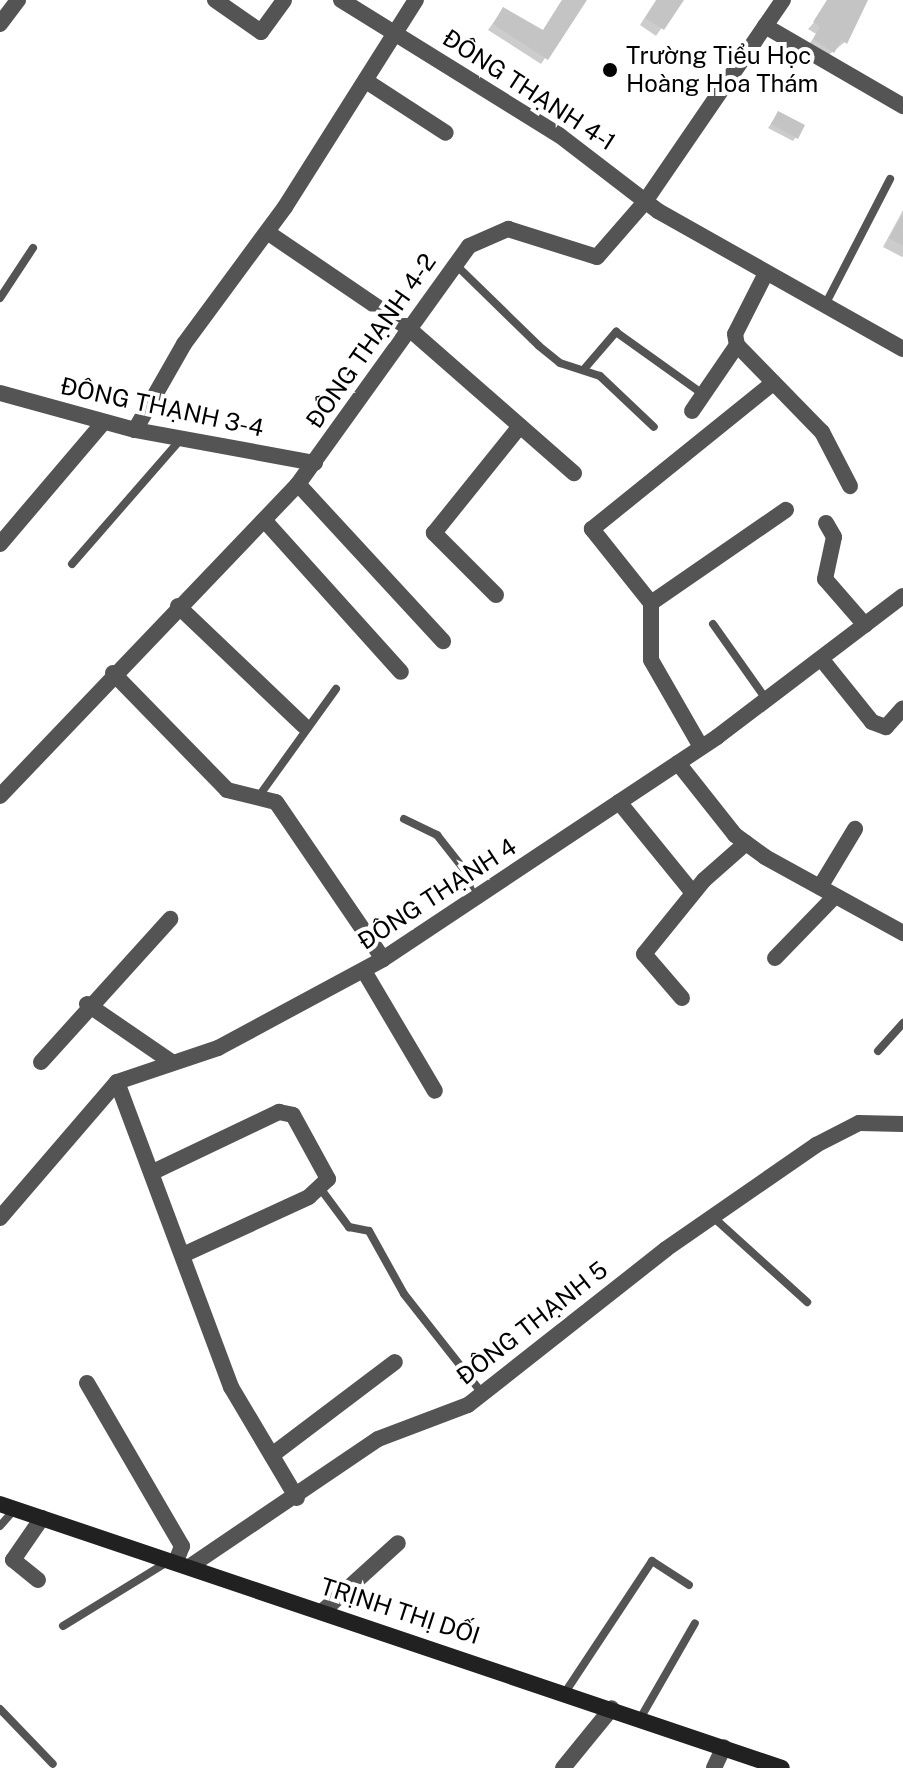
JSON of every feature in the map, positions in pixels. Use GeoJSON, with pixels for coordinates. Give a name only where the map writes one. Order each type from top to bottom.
{"type":"FeatureCollection","features":[{"type":"Feature","properties":{"kind":"main road","name":"TRỊNH THỊ DỐI"},"geometry":{"type":"LineString","coordinates":[[7,1507],[566,1691],[782,1768]]}},
{"type":"Feature","properties":{"kind":"street"},"geometry":{"type":"LineString","coordinates":[[0,24],[18,0]]}},
{"type":"Feature","properties":{"kind":"street"},"geometry":{"type":"LineString","coordinates":[[215,0],[261,32],[284,0]]}},
{"type":"Feature","properties":{"kind":"street","name":"ĐÔNG THẠNH 4-1"},"geometry":{"type":"LineString","coordinates":[[341,0],[559,135],[644,203],[903,349]]}},
{"type":"Feature","properties":{"kind":"street"},"geometry":{"type":"LineString","coordinates":[[135,430],[184,344],[267,232],[416,0]]}},
{"type":"Feature","properties":{"kind":"street","name":"ĐÔNG THẠNH 4-2"},"geometry":{"type":"LineString","coordinates":[[0,796],[113,673],[298,484],[407,327],[469,246],[508,229],[590,260],[644,203],[783,0]]}},
{"type":"Feature","properties":{"kind":"street"},"geometry":{"type":"LineString","coordinates":[[765,26],[903,106]]}},
{"type":"Feature","properties":{"kind":"street"},"geometry":{"type":"LineString","coordinates":[[366,81],[446,133]]}},
{"type":"Feature","properties":{"kind":"street"},"geometry":{"type":"LineString","coordinates":[[267,232],[407,327],[574,473]]}},
{"type":"Feature","properties":{"kind":"street"},"geometry":{"type":"LineString","coordinates":[[766,273],[735,334],[737,345],[822,432],[850,486]]}},
{"type":"Feature","properties":{"kind":"street"},"geometry":{"type":"LineString","coordinates":[[692,411],[737,345]]}},
{"type":"Feature","properties":{"kind":"street"},"geometry":{"type":"LineString","coordinates":[[701,747],[651,660],[651,603],[592,529],[773,383]]}},
{"type":"Feature","properties":{"kind":"street","name":"ĐÔNG THẠNH 3-4"},"geometry":{"type":"LineString","coordinates":[[0,393],[135,430],[315,463]]}},
{"type":"Feature","properties":{"kind":"street"},"geometry":{"type":"LineString","coordinates":[[0,544],[104,422]]}},
{"type":"Feature","properties":{"kind":"street"},"geometry":{"type":"LineString","coordinates":[[496,595],[434,533],[520,426]]}},
{"type":"Feature","properties":{"kind":"street"},"geometry":{"type":"LineString","coordinates":[[298,484],[443,641]]}},
{"type":"Feature","properties":{"kind":"street"},"geometry":{"type":"LineString","coordinates":[[651,603],[786,510]]}},
{"type":"Feature","properties":{"kind":"street"},"geometry":{"type":"LineString","coordinates":[[265,521],[401,672]]}},
{"type":"Feature","properties":{"kind":"street"},"geometry":{"type":"LineString","coordinates":[[826,523],[834,537],[825,579],[865,625]]}},
{"type":"Feature","properties":{"kind":"street","name":"ĐÔNG THẠNH 4"},"geometry":{"type":"LineString","coordinates":[[0,1218],[117,1082],[170,1061],[218,1048],[364,971],[701,747],[823,661],[903,596]]}},
{"type":"Feature","properties":{"kind":"street"},"geometry":{"type":"LineString","coordinates":[[178,606],[304,726]]}},
{"type":"Feature","properties":{"kind":"street"},"geometry":{"type":"LineString","coordinates":[[823,661],[872,722],[886,727],[903,708]]}},
{"type":"Feature","properties":{"kind":"street"},"geometry":{"type":"LineString","coordinates":[[113,673],[227,790],[276,802],[383,959]]}},
{"type":"Feature","properties":{"kind":"street"},"geometry":{"type":"LineString","coordinates":[[678,763],[746,843],[903,933]]}},
{"type":"Feature","properties":{"kind":"street"},"geometry":{"type":"LineString","coordinates":[[619,802],[693,893]]}},
{"type":"Feature","properties":{"kind":"street"},"geometry":{"type":"LineString","coordinates":[[820,887],[855,829]]}},
{"type":"Feature","properties":{"kind":"street"},"geometry":{"type":"LineString","coordinates":[[682,998],[644,954],[693,893],[746,843]]}},
{"type":"Feature","properties":{"kind":"street"},"geometry":{"type":"LineString","coordinates":[[775,958],[835,896]]}},
{"type":"Feature","properties":{"kind":"street"},"geometry":{"type":"LineString","coordinates":[[41,1062],[87,1004],[170,919]]}},
{"type":"Feature","properties":{"kind":"street"},"geometry":{"type":"LineString","coordinates":[[364,971],[435,1091]]}},
{"type":"Feature","properties":{"kind":"street"},"geometry":{"type":"LineString","coordinates":[[87,1004],[170,1061]]}},
{"type":"Feature","properties":{"kind":"street"},"geometry":{"type":"LineString","coordinates":[[117,1082],[185,1254],[231,1387],[297,1498]]}},
{"type":"Feature","properties":{"kind":"street"},"geometry":{"type":"LineString","coordinates":[[153,1172],[279,1112],[293,1115],[328,1179],[320,1188],[185,1254]]}},
{"type":"Feature","properties":{"kind":"street","name":"ĐÔNG THẠNH 5"},"geometry":{"type":"LineString","coordinates":[[178,1563],[297,1498],[378,1439],[446,1416],[482,1393],[713,1217],[846,1129],[903,1124]]}},
{"type":"Feature","properties":{"kind":"street"},"geometry":{"type":"LineString","coordinates":[[272,1455],[395,1362]]}},
{"type":"Feature","properties":{"kind":"street"},"geometry":{"type":"LineString","coordinates":[[87,1383],[182,1546],[178,1563]]}},
{"type":"Feature","properties":{"kind":"street"},"geometry":{"type":"LineString","coordinates":[[38,1580],[13,1560],[42,1518]]}},
{"type":"Feature","properties":{"kind":"street"},"geometry":{"type":"LineString","coordinates":[[323,1611],[398,1543]]}},
{"type":"Feature","properties":{"kind":"street"},"geometry":{"type":"LineString","coordinates":[[563,1768],[587,1746],[612,1708]]}},
{"type":"Feature","properties":{"kind":"street"},"geometry":{"type":"LineString","coordinates":[[587,1746],[589,1768]]}},
{"type":"Feature","properties":{"kind":"street"},"geometry":{"type":"LineString","coordinates":[[714,1768],[724,1747]]}},
{"type":"Feature","properties":{"kind":"lane"},"geometry":{"type":"LineString","coordinates":[[824,306],[890,179]]}},
{"type":"Feature","properties":{"kind":"lane"},"geometry":{"type":"LineString","coordinates":[[0,298],[33,248]]}},
{"type":"Feature","properties":{"kind":"lane"},"geometry":{"type":"LineString","coordinates":[[454,263],[539,346],[560,363],[585,368],[654,427]]}},
{"type":"Feature","properties":{"kind":"lane"},"geometry":{"type":"LineString","coordinates":[[585,368],[616,332],[703,394]]}},
{"type":"Feature","properties":{"kind":"lane"},"geometry":{"type":"LineString","coordinates":[[72,564],[181,439]]}},
{"type":"Feature","properties":{"kind":"lane"},"geometry":{"type":"LineString","coordinates":[[713,624],[766,700]]}},
{"type":"Feature","properties":{"kind":"lane"},"geometry":{"type":"LineString","coordinates":[[259,796],[304,726],[336,689]]}},
{"type":"Feature","properties":{"kind":"lane"},"geometry":{"type":"LineString","coordinates":[[404,819],[437,835],[463,868],[474,900]]}},
{"type":"Feature","properties":{"kind":"lane"},"geometry":{"type":"LineString","coordinates":[[878,1051],[903,1023]]}},
{"type":"Feature","properties":{"kind":"lane"},"geometry":{"type":"LineString","coordinates":[[320,1188],[349,1227],[369,1231],[404,1294],[482,1393]]}},
{"type":"Feature","properties":{"kind":"lane"},"geometry":{"type":"LineString","coordinates":[[713,1217],[807,1302]]}},
{"type":"Feature","properties":{"kind":"lane"},"geometry":{"type":"LineString","coordinates":[[0,1526],[7,1507]]}},
{"type":"Feature","properties":{"kind":"lane"},"geometry":{"type":"LineString","coordinates":[[566,1691],[652,1561],[689,1585]]}},
{"type":"Feature","properties":{"kind":"lane"},"geometry":{"type":"LineString","coordinates":[[63,1626],[178,1563]]}},
{"type":"Feature","properties":{"kind":"lane"},"geometry":{"type":"LineString","coordinates":[[641,1717],[695,1623]]}},
{"type":"Feature","properties":{"kind":"lane"},"geometry":{"type":"LineString","coordinates":[[0,1709],[53,1764]]}},
{"type":"Feature","properties":{"kind":"building"},"geometry":{"type":"Polygon","coordinates":[[[562,0],[587,0],[548,60],[493,24],[503,7],[543,30],[562,0]]]}},
{"type":"Feature","properties":{"kind":"building"},"geometry":{"type":"Polygon","coordinates":[[[657,0],[684,0],[664,30],[645,18],[657,0]]]}},
{"type":"Feature","properties":{"kind":"building"},"geometry":{"type":"Polygon","coordinates":[[[827,0],[868,0],[847,44],[842,40],[834,53],[813,39],[820,27],[813,22],[827,0]]]}},
{"type":"Feature","properties":{"kind":"building"},"geometry":{"type":"Polygon","coordinates":[[[778,111],[805,125],[798,139],[771,124],[778,111]]]}},
{"type":"Feature","properties":{"kind":"building"},"geometry":{"type":"Polygon","coordinates":[[[903,214],[903,246],[889,238],[903,214]]]}},
{"type":"Feature","properties":{"kind":"place","name":"Trường Tiểu Học Hoàng Hoa Thám"},"geometry":{"type":"Point","coordinates":[610,70]}}]}
